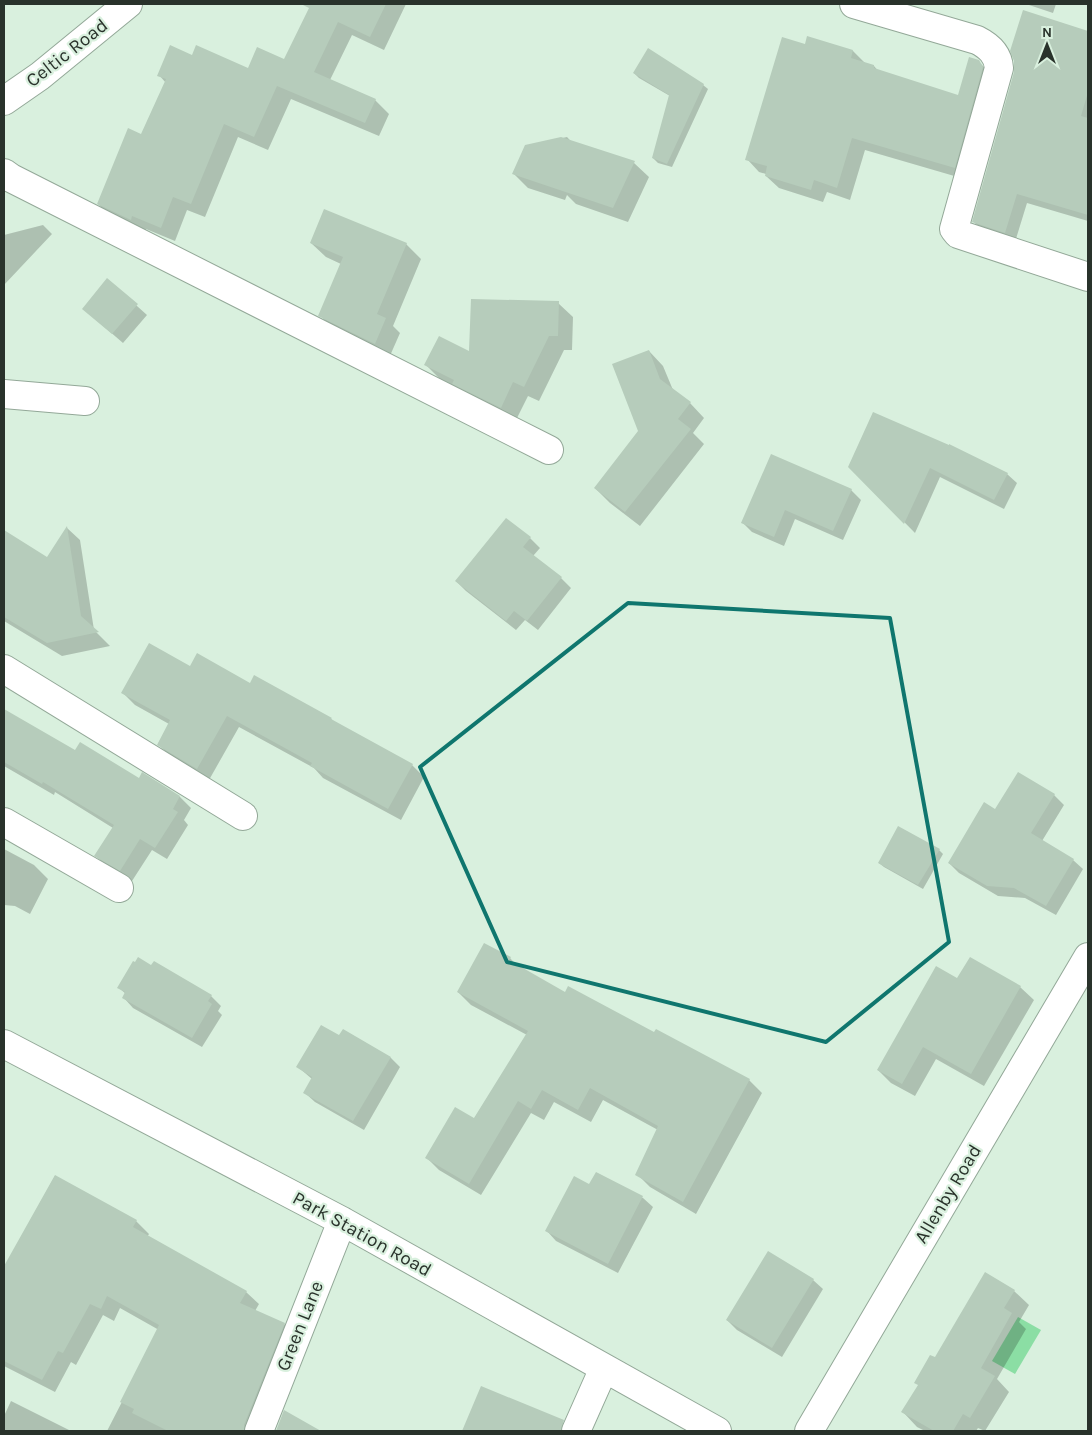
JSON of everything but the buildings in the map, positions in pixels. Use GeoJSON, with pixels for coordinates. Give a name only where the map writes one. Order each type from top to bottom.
{"type":"FeatureCollection","features":[{"type":"Feature","properties":{"kind":"street","name":"Celtic Road"},"geometry":{"type":"LineString","coordinates":[[4,101],[40,76],[128,4]]}},
{"type":"Feature","properties":{"kind":"street"},"geometry":{"type":"LineString","coordinates":[[854,4],[977,40],[990,47],[996,57],[999,68],[954,229],[958,234],[1088,277]]}},
{"type":"Feature","properties":{"kind":"street"},"geometry":{"type":"LineString","coordinates":[[4,173],[549,450]]}},
{"type":"Feature","properties":{"kind":"street"},"geometry":{"type":"LineString","coordinates":[[4,394],[85,400]]}},
{"type":"Feature","properties":{"kind":"street"},"geometry":{"type":"LineString","coordinates":[[4,670],[243,816]]}},
{"type":"Feature","properties":{"kind":"street"},"geometry":{"type":"LineString","coordinates":[[4,822],[119,888]]}},
{"type":"Feature","properties":{"kind":"street","name":"Allenby Road"},"geometry":{"type":"LineString","coordinates":[[809,1431],[1088,957]]}},
{"type":"Feature","properties":{"kind":"street","name":"Park Station Road"},"geometry":{"type":"LineString","coordinates":[[4,1044],[342,1221],[717,1431]]}},
{"type":"Feature","properties":{"kind":"street","name":"Green Lane"},"geometry":{"type":"LineString","coordinates":[[259,1431],[342,1221]]}},
{"type":"Feature","properties":{"kind":"street"},"geometry":{"type":"LineString","coordinates":[[576,1431],[604,1368]]}},
{"type":"Feature","properties":{"kind":"highlighted area"},"geometry":{"type":"Polygon","coordinates":[[[628,603],[890,618],[949,942],[826,1042],[507,962],[420,767],[628,603]]]}},
{"type":"Feature","properties":{"kind":"shaded area"},"geometry":{"type":"Polygon","coordinates":[[[1018,1317],[1041,1330],[1015,1374],[992,1361],[1018,1317]]]}}]}
